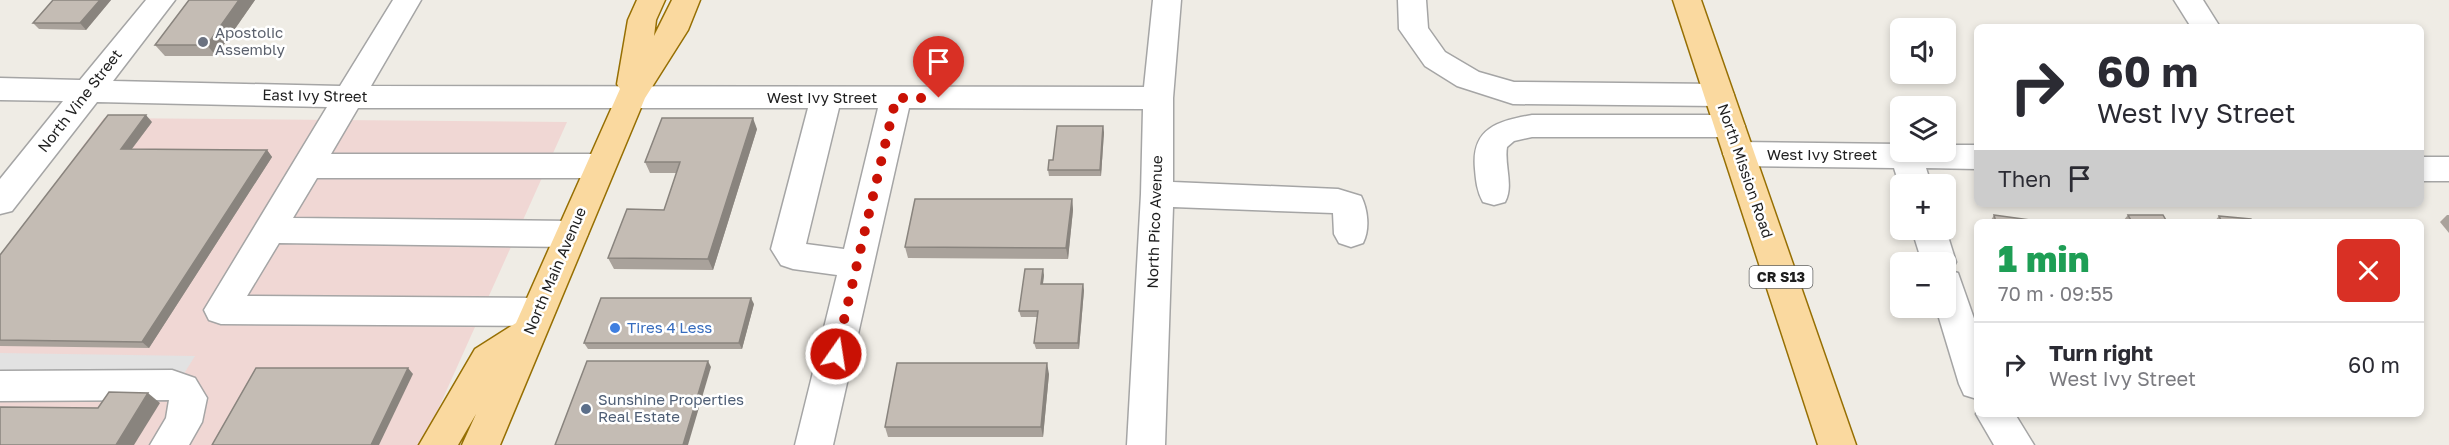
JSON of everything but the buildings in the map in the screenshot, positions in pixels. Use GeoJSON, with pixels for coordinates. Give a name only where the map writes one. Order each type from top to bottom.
{"type":"FeatureCollection","features":[{"type":"Feature","properties":{"kind":"main road","name":"North Main Avenue"},"geometry":{"type":"LineString","coordinates":[[630,98],[642,20],[651,0]]}},
{"type":"Feature","properties":{"kind":"main road","name":"North Main Avenue"},"geometry":{"type":"LineString","coordinates":[[481,445],[630,98],[673,30],[686,0]]}},
{"type":"Feature","properties":{"kind":"main road","name":"North Mission Road"},"geometry":{"type":"LineString","coordinates":[[1687,0],[1837,445]]}},
{"type":"Feature","properties":{"kind":"main road"},"geometry":{"type":"LineString","coordinates":[[438,445],[488,360],[534,322]]}},
{"type":"Feature","properties":{"kind":"street","name":"North Vine Street"},"geometry":{"type":"LineString","coordinates":[[0,202],[161,0]]}},
{"type":"Feature","properties":{"kind":"street"},"geometry":{"type":"LineString","coordinates":[[407,0],[221,310],[534,322]]}},
{"type":"Feature","properties":{"kind":"street","name":"North Pico Avenue"},"geometry":{"type":"LineString","coordinates":[[1146,445],[1157,194],[1158,98],[1167,0]]}},
{"type":"Feature","properties":{"kind":"street"},"geometry":{"type":"LineString","coordinates":[[1412,0],[1414,29],[1435,59],[1468,79],[1513,93],[1729,125]]}},
{"type":"Feature","properties":{"kind":"street"},"geometry":{"type":"LineString","coordinates":[[2188,0],[2204,24]]}},
{"type":"Feature","properties":{"kind":"street","name":"East Ivy Street"},"geometry":{"type":"LineString","coordinates":[[0,89],[347,98],[630,98]]}},
{"type":"Feature","properties":{"kind":"street","name":"West Ivy Street"},"geometry":{"type":"LineString","coordinates":[[630,98],[1158,98]]}},
{"type":"Feature","properties":{"kind":"street"},"geometry":{"type":"LineString","coordinates":[[826,98],[788,249],[794,256],[857,264]]}},
{"type":"Feature","properties":{"kind":"street"},"geometry":{"type":"LineString","coordinates":[[814,445],[896,98]]}},
{"type":"Feature","properties":{"kind":"street"},"geometry":{"type":"LineString","coordinates":[[1494,194],[1490,153],[1493,141],[1511,129],[1532,126],[1729,125]]}},
{"type":"Feature","properties":{"kind":"street","name":"West Ivy Street"},"geometry":{"type":"LineString","coordinates":[[1729,125],[1910,170],[1974,158]]}},
{"type":"Feature","properties":{"kind":"street"},"geometry":{"type":"LineString","coordinates":[[306,166],[600,166]]}},
{"type":"Feature","properties":{"kind":"street"},"geometry":{"type":"LineString","coordinates":[[2424,169],[2449,169]]}},
{"type":"Feature","properties":{"kind":"street"},"geometry":{"type":"LineString","coordinates":[[1157,194],[1338,201],[1349,205],[1351,234]]}},
{"type":"Feature","properties":{"kind":"street"},"geometry":{"type":"LineString","coordinates":[[268,230],[571,234]]}},
{"type":"Feature","properties":{"kind":"street"},"geometry":{"type":"LineString","coordinates":[[1956,316],[1974,374]]}},
{"type":"Feature","properties":{"kind":"street"},"geometry":{"type":"LineString","coordinates":[[0,386],[172,385],[182,389],[189,398],[183,422],[169,445]]}},
{"type":"Feature","properties":{"kind":"street"},"geometry":{"type":"LineString","coordinates":[[1996,417],[2015,445]]}},
{"type":"Feature","properties":{"kind":"shaded area"},"geometry":{"type":"Polygon","coordinates":[[[104,118],[567,122],[422,445],[0,445],[0,256],[104,118]]]}},
{"type":"Feature","properties":{"kind":"shaded area"},"geometry":{"type":"Polygon","coordinates":[[[0,353],[195,356],[170,396],[0,394],[0,353]]]}},
{"type":"Feature","properties":{"kind":"place","name":"Apostolic Assembly"},"geometry":{"type":"Point","coordinates":[203,42]}},
{"type":"Feature","properties":{"kind":"place","name":"Tires 4 Less"},"geometry":{"type":"Point","coordinates":[615,328]}},
{"type":"Feature","properties":{"kind":"place","name":"Sunshine Properties Real Estate"},"geometry":{"type":"Point","coordinates":[586,409]}},
{"type":"Feature","properties":{"kind":"route"},"geometry":{"type":"LineString","coordinates":[[836,354],[896,98],[939,98]]}}]}
